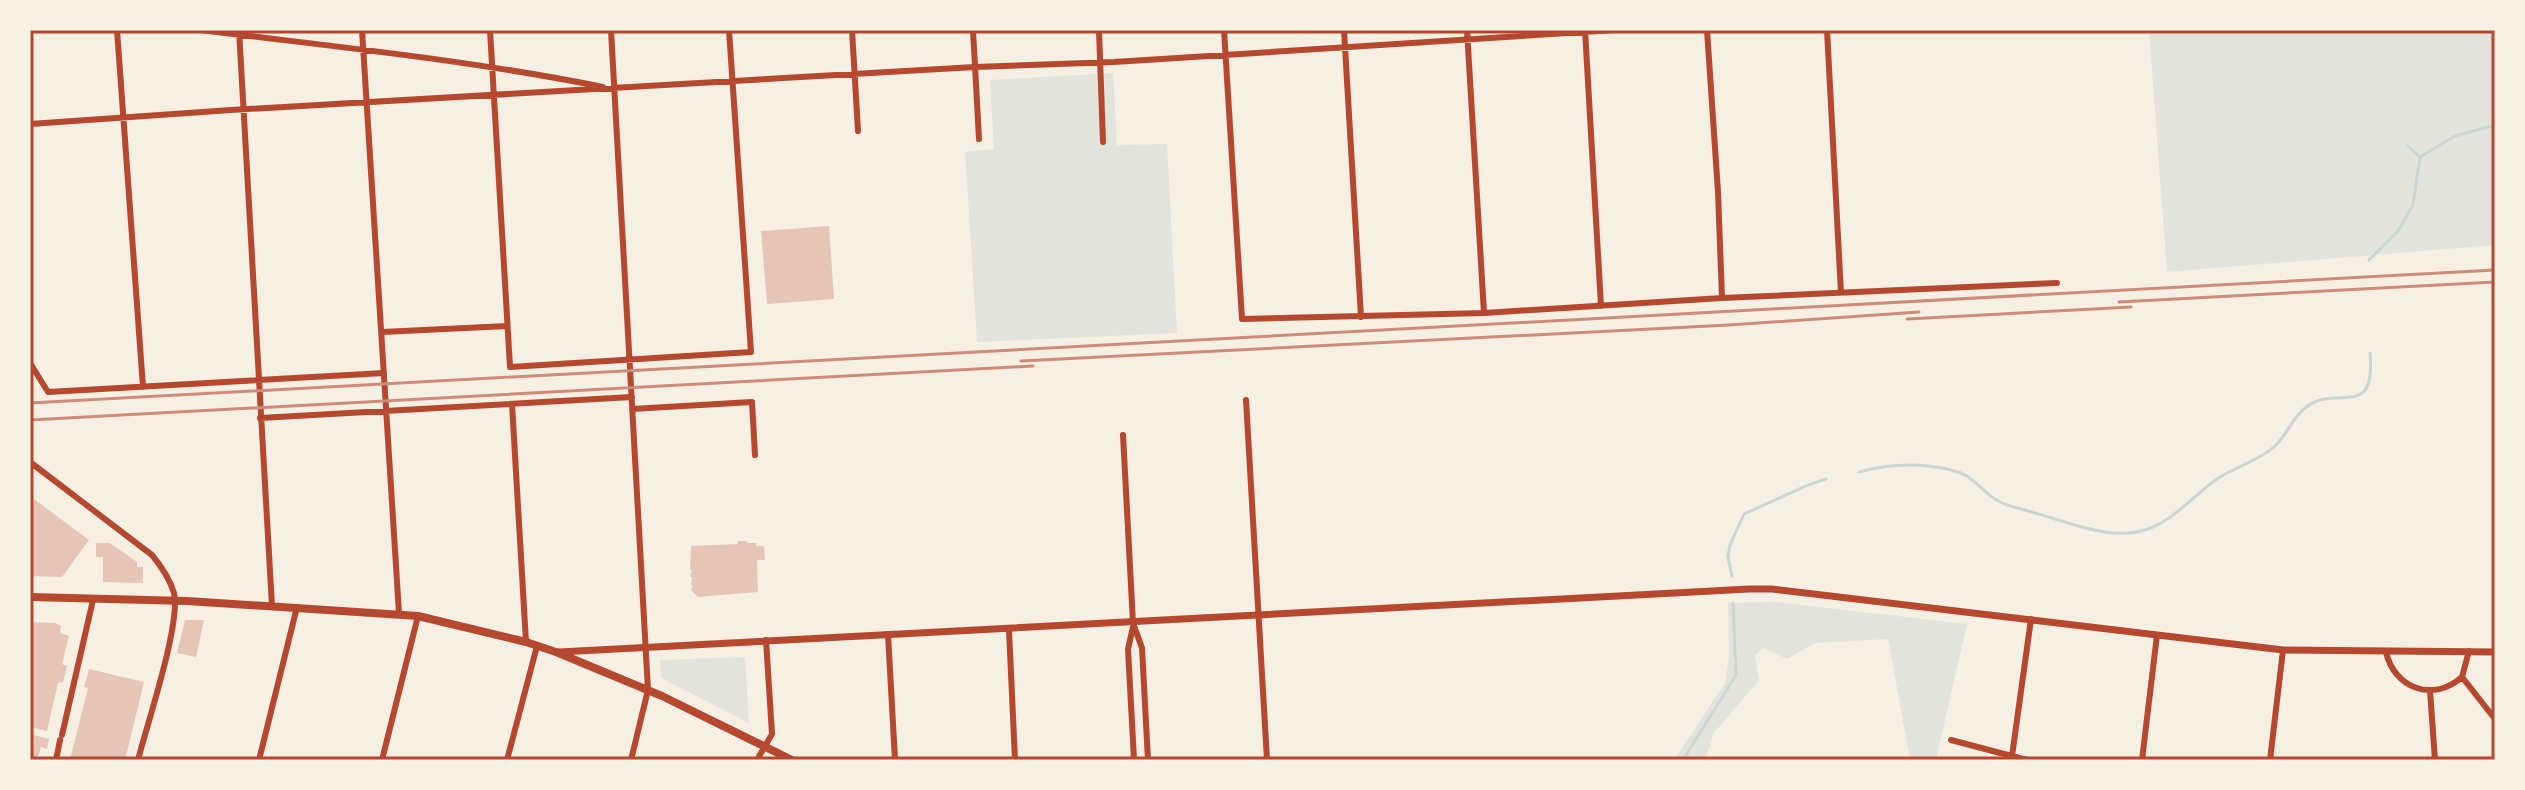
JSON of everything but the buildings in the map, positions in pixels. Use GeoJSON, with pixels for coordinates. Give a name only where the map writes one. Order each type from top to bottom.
{"type":"FeatureCollection","features":[{"type":"Feature","properties":{"kind":"main road"},"geometry":{"type":"LineString","coordinates":[[30,597],[174,600],[418,616],[556,652],[648,690],[792,760]]}},
{"type":"Feature","properties":{"kind":"street"},"geometry":{"type":"LineString","coordinates":[[117,30],[143,387]]}},
{"type":"Feature","properties":{"kind":"street"},"geometry":{"type":"LineString","coordinates":[[201,30],[239,32],[492,66],[615,89]]}},
{"type":"Feature","properties":{"kind":"street"},"geometry":{"type":"LineString","coordinates":[[362,30],[399,613]]}},
{"type":"Feature","properties":{"kind":"street"},"geometry":{"type":"LineString","coordinates":[[490,30],[510,367],[751,352],[729,30]]}},
{"type":"Feature","properties":{"kind":"street"},"geometry":{"type":"LineString","coordinates":[[611,30],[647,648],[648,690],[631,760]]}},
{"type":"Feature","properties":{"kind":"street"},"geometry":{"type":"LineString","coordinates":[[852,30],[858,131]]}},
{"type":"Feature","properties":{"kind":"street"},"geometry":{"type":"LineString","coordinates":[[973,30],[979,139]]}},
{"type":"Feature","properties":{"kind":"street"},"geometry":{"type":"LineString","coordinates":[[1099,30],[1103,142]]}},
{"type":"Feature","properties":{"kind":"street"},"geometry":{"type":"LineString","coordinates":[[1224,30],[1242,319],[1484,313],[1722,298],[2057,283]]}},
{"type":"Feature","properties":{"kind":"street"},"geometry":{"type":"LineString","coordinates":[[1344,30],[1361,317]]}},
{"type":"Feature","properties":{"kind":"street"},"geometry":{"type":"LineString","coordinates":[[1467,30],[1484,313]]}},
{"type":"Feature","properties":{"kind":"street"},"geometry":{"type":"LineString","coordinates":[[30,124],[975,67],[1226,56],[1615,30]]}},
{"type":"Feature","properties":{"kind":"street"},"geometry":{"type":"LineString","coordinates":[[1707,30],[1722,298]]}},
{"type":"Feature","properties":{"kind":"street"},"geometry":{"type":"LineString","coordinates":[[1827,30],[1841,293]]}},
{"type":"Feature","properties":{"kind":"street"},"geometry":{"type":"LineString","coordinates":[[1585,31],[1601,306]]}},
{"type":"Feature","properties":{"kind":"street"},"geometry":{"type":"LineString","coordinates":[[239,32],[272,606]]}},
{"type":"Feature","properties":{"kind":"street"},"geometry":{"type":"LineString","coordinates":[[382,332],[507,326]]}},
{"type":"Feature","properties":{"kind":"street"},"geometry":{"type":"LineString","coordinates":[[31,366],[48,392],[384,373]]}},
{"type":"Feature","properties":{"kind":"street"},"geometry":{"type":"LineString","coordinates":[[260,418],[632,397]]}},
{"type":"Feature","properties":{"kind":"street"},"geometry":{"type":"LineString","coordinates":[[1246,400],[1267,760]]}},
{"type":"Feature","properties":{"kind":"street"},"geometry":{"type":"LineString","coordinates":[[632,409],[752,402],[755,455]]}},
{"type":"Feature","properties":{"kind":"street"},"geometry":{"type":"LineString","coordinates":[[512,404],[526,642]]}},
{"type":"Feature","properties":{"kind":"street"},"geometry":{"type":"LineString","coordinates":[[1123,435],[1133,623],[1128,649],[1134,760]]}},
{"type":"Feature","properties":{"kind":"street"},"geometry":{"type":"LineString","coordinates":[[30,462],[152,555],[169,580],[174,600],[174,619],[138,760]]}},
{"type":"Feature","properties":{"kind":"street"},"geometry":{"type":"LineString","coordinates":[[556,652],[1772,589],[2283,650],[2495,652]]}},
{"type":"Feature","properties":{"kind":"street"},"geometry":{"type":"LineString","coordinates":[[56,760],[93,600]]}},
{"type":"Feature","properties":{"kind":"street"},"geometry":{"type":"LineString","coordinates":[[259,760],[297,607]]}},
{"type":"Feature","properties":{"kind":"street"},"geometry":{"type":"LineString","coordinates":[[382,760],[418,616]]}},
{"type":"Feature","properties":{"kind":"street"},"geometry":{"type":"LineString","coordinates":[[2012,756],[2031,619]]}},
{"type":"Feature","properties":{"kind":"street"},"geometry":{"type":"LineString","coordinates":[[1133,623],[1142,648],[1148,760]]}},
{"type":"Feature","properties":{"kind":"street"},"geometry":{"type":"LineString","coordinates":[[1009,630],[1015,760]]}},
{"type":"Feature","properties":{"kind":"street"},"geometry":{"type":"LineString","coordinates":[[888,634],[895,760]]}},
{"type":"Feature","properties":{"kind":"street"},"geometry":{"type":"LineString","coordinates":[[2142,760],[2157,635]]}},
{"type":"Feature","properties":{"kind":"street"},"geometry":{"type":"LineString","coordinates":[[757,760],[772,734],[766,639]]}},
{"type":"Feature","properties":{"kind":"street"},"geometry":{"type":"LineString","coordinates":[[507,760],[537,646]]}},
{"type":"Feature","properties":{"kind":"street"},"geometry":{"type":"LineString","coordinates":[[2270,760],[2283,650]]}},
{"type":"Feature","properties":{"kind":"street"},"geometry":{"type":"LineString","coordinates":[[2386,652],[2399,678],[2415,688],[2430,691],[2447,688],[2462,677],[2469,651]]}},
{"type":"Feature","properties":{"kind":"street"},"geometry":{"type":"LineString","coordinates":[[2462,677],[2495,719]]}},
{"type":"Feature","properties":{"kind":"street"},"geometry":{"type":"LineString","coordinates":[[2430,691],[2435,760]]}},
{"type":"Feature","properties":{"kind":"street"},"geometry":{"type":"LineString","coordinates":[[1951,740],[2027,760]]}},
{"type":"Feature","properties":{"kind":"shaded area"},"geometry":{"type":"Polygon","coordinates":[[[2149,30],[2495,30],[2495,245],[2167,272],[2149,30]]]}},
{"type":"Feature","properties":{"kind":"shaded area"},"geometry":{"type":"Polygon","coordinates":[[[1113,73],[1117,145],[1167,144],[1177,333],[977,342],[965,152],[994,149],[990,80],[1113,73]]]}},
{"type":"Feature","properties":{"kind":"shaded area"},"geometry":{"type":"Polygon","coordinates":[[[1776,602],[1967,624],[1936,760],[1910,760],[1888,639],[1815,643],[1787,659],[1763,648],[1755,656],[1759,680],[1714,733],[1705,760],[1674,760],[1725,683],[1729,658],[1728,603],[1776,602]]]}},
{"type":"Feature","properties":{"kind":"shaded area"},"geometry":{"type":"Polygon","coordinates":[[[745,657],[749,723],[661,678],[660,660],[745,657]]]}},
{"type":"Feature","properties":{"kind":"waterway"},"geometry":{"type":"LineString","coordinates":[[2369,260],[2398,231],[2413,205],[2420,157],[2455,136],[2495,125]]}},
{"type":"Feature","properties":{"kind":"waterway"},"geometry":{"type":"LineString","coordinates":[[2408,146],[2420,157]]}},
{"type":"Feature","properties":{"kind":"waterway"},"geometry":{"type":"LineString","coordinates":[[1859,472],[1910,465],[1949,469],[1966,476],[1995,499],[2008,505],[2105,532],[2148,529],[2176,513],[2217,479],[2269,451],[2305,408],[2317,401],[2360,394],[2367,387],[2370,353]]}},
{"type":"Feature","properties":{"kind":"waterway"},"geometry":{"type":"LineString","coordinates":[[1732,576],[1728,557],[1730,545],[1744,514],[1826,479]]}},
{"type":"Feature","properties":{"kind":"waterway"},"geometry":{"type":"LineString","coordinates":[[1683,760],[1736,675],[1733,603]]}},
{"type":"Feature","properties":{"kind":"railway"},"geometry":{"type":"LineString","coordinates":[[30,403],[2495,270]]}},
{"type":"Feature","properties":{"kind":"railway"},"geometry":{"type":"LineString","coordinates":[[2119,302],[2495,282]]}},
{"type":"Feature","properties":{"kind":"railway"},"geometry":{"type":"LineString","coordinates":[[1907,319],[2131,307]]}},
{"type":"Feature","properties":{"kind":"railway"},"geometry":{"type":"LineString","coordinates":[[1021,361],[1729,325],[1919,312]]}},
{"type":"Feature","properties":{"kind":"railway"},"geometry":{"type":"LineString","coordinates":[[30,420],[1033,366]]}}]}
